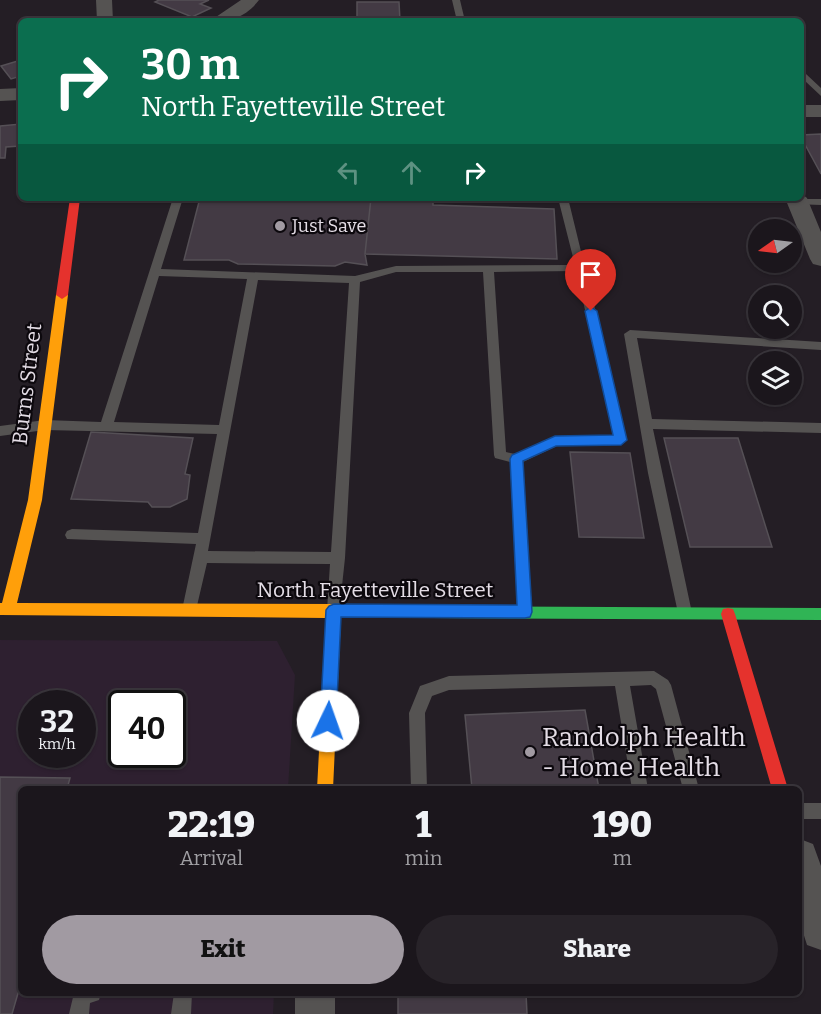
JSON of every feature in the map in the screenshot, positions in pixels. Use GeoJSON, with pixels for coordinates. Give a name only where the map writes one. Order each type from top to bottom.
{"type":"FeatureCollection","features":[{"type":"Feature","properties":{"kind":"street"},"geometry":{"type":"LineString","coordinates":[[104,0],[105,18]]}},
{"type":"Feature","properties":{"kind":"street"},"geometry":{"type":"LineString","coordinates":[[225,18],[234,14],[251,0]]}},
{"type":"Feature","properties":{"kind":"street"},"geometry":{"type":"LineString","coordinates":[[0,95],[18,94]]}},
{"type":"Feature","properties":{"kind":"street"},"geometry":{"type":"LineString","coordinates":[[804,111],[821,111]]}},
{"type":"Feature","properties":{"kind":"street","name":"Burns Street"},"geometry":{"type":"LineString","coordinates":[[4,609],[35,500],[75,201]]}},
{"type":"Feature","properties":{"kind":"street"},"geometry":{"type":"LineString","coordinates":[[797,201],[821,258]]}},
{"type":"Feature","properties":{"kind":"street","name":"North Fayetteville Street"},"geometry":{"type":"LineString","coordinates":[[4,609],[821,614]]}},
{"type":"Feature","properties":{"kind":"street"},"geometry":{"type":"LineString","coordinates":[[325,786],[334,610]]}},
{"type":"Feature","properties":{"kind":"street"},"geometry":{"type":"LineString","coordinates":[[728,614],[779,786]]}},
{"type":"Feature","properties":{"kind":"street"},"geometry":{"type":"LineString","coordinates":[[802,864],[821,931]]}},
{"type":"Feature","properties":{"kind":"street"},"geometry":{"type":"LineString","coordinates":[[315,996],[315,1014]]}},
{"type":"Feature","properties":{"kind":"lane"},"geometry":{"type":"LineString","coordinates":[[456,0],[460,18]]}},
{"type":"Feature","properties":{"kind":"lane"},"geometry":{"type":"LineString","coordinates":[[804,77],[821,93]]}},
{"type":"Feature","properties":{"kind":"lane"},"geometry":{"type":"LineString","coordinates":[[106,427],[177,201]]}},
{"type":"Feature","properties":{"kind":"lane"},"geometry":{"type":"LineString","coordinates":[[488,268],[500,455],[516,459],[555,441],[621,440],[564,201]]}},
{"type":"Feature","properties":{"kind":"lane"},"geometry":{"type":"LineString","coordinates":[[804,201],[821,202]]}},
{"type":"Feature","properties":{"kind":"lane"},"geometry":{"type":"LineString","coordinates":[[155,272],[355,280],[396,269],[581,268]]}},
{"type":"Feature","properties":{"kind":"lane"},"geometry":{"type":"LineString","coordinates":[[189,610],[254,276]]}},
{"type":"Feature","properties":{"kind":"lane"},"geometry":{"type":"LineString","coordinates":[[334,610],[355,280]]}},
{"type":"Feature","properties":{"kind":"lane"},"geometry":{"type":"LineString","coordinates":[[685,613],[630,334],[821,346]]}},
{"type":"Feature","properties":{"kind":"lane"},"geometry":{"type":"LineString","coordinates":[[646,424],[821,428]]}},
{"type":"Feature","properties":{"kind":"lane"},"geometry":{"type":"LineString","coordinates":[[0,431],[45,426],[225,430]]}},
{"type":"Feature","properties":{"kind":"lane"},"geometry":{"type":"LineString","coordinates":[[516,459],[525,612]]}},
{"type":"Feature","properties":{"kind":"lane"},"geometry":{"type":"LineString","coordinates":[[72,535],[204,538]]}},
{"type":"Feature","properties":{"kind":"lane"},"geometry":{"type":"LineString","coordinates":[[200,558],[338,558]]}},
{"type":"Feature","properties":{"kind":"lane"},"geometry":{"type":"LineString","coordinates":[[621,678],[639,786]]}},
{"type":"Feature","properties":{"kind":"lane"},"geometry":{"type":"LineString","coordinates":[[419,786],[417,713],[426,691],[449,682],[621,678],[654,678],[663,685],[690,786]]}},
{"type":"Feature","properties":{"kind":"lane"},"geometry":{"type":"LineString","coordinates":[[802,811],[821,811]]}},
{"type":"Feature","properties":{"kind":"lane"},"geometry":{"type":"LineString","coordinates":[[79,1014],[82,997],[84,996]]}},
{"type":"Feature","properties":{"kind":"lane"},"geometry":{"type":"LineString","coordinates":[[181,1014],[183,996]]}},
{"type":"Feature","properties":{"kind":"shaded area"},"geometry":{"type":"Polygon","coordinates":[[[0,640],[277,641],[295,675],[288,786],[18,786],[18,996],[274,996],[273,1014],[0,1014],[0,640]]]}},
{"type":"Feature","properties":{"kind":"building"},"geometry":{"type":"Polygon","coordinates":[[[159,0],[209,0],[200,4],[211,8],[192,17],[155,2],[159,0]]]}},
{"type":"Feature","properties":{"kind":"building"},"geometry":{"type":"Polygon","coordinates":[[[357,2],[399,2],[400,18],[357,18],[357,2]]]}},
{"type":"Feature","properties":{"kind":"building"},"geometry":{"type":"Polygon","coordinates":[[[18,61],[18,77],[11,79],[1,66],[18,61]]]}},
{"type":"Feature","properties":{"kind":"building"},"geometry":{"type":"Polygon","coordinates":[[[18,124],[18,146],[6,147],[5,158],[0,158],[0,126],[18,124]]]}},
{"type":"Feature","properties":{"kind":"building"},"geometry":{"type":"Polygon","coordinates":[[[821,134],[821,174],[804,143],[804,135],[821,134]]]}},
{"type":"Feature","properties":{"kind":"building","name":"Just Save"},"geometry":{"type":"Polygon","coordinates":[[[199,201],[371,201],[365,254],[367,265],[345,262],[335,266],[238,264],[229,260],[184,260],[199,201]]]}},
{"type":"Feature","properties":{"kind":"building"},"geometry":{"type":"Polygon","coordinates":[[[371,201],[433,201],[433,205],[554,209],[557,259],[365,254],[371,201]]]}},
{"type":"Feature","properties":{"kind":"building"},"geometry":{"type":"Polygon","coordinates":[[[91,432],[193,438],[185,474],[190,475],[187,499],[170,507],[152,507],[148,502],[71,499],[91,432]]]}},
{"type":"Feature","properties":{"kind":"building"},"geometry":{"type":"Polygon","coordinates":[[[664,438],[738,438],[772,547],[690,547],[664,438]]]}},
{"type":"Feature","properties":{"kind":"building"},"geometry":{"type":"Polygon","coordinates":[[[570,452],[630,453],[644,538],[579,537],[570,452]]]}},
{"type":"Feature","properties":{"kind":"building","name":"Randolph Health - Home Health"},"geometry":{"type":"Polygon","coordinates":[[[585,710],[598,786],[472,786],[465,715],[585,710]]]}},
{"type":"Feature","properties":{"kind":"building"},"geometry":{"type":"Polygon","coordinates":[[[0,777],[70,778],[68,786],[18,786],[18,993],[12,1014],[0,1014],[0,777]]]}},
{"type":"Feature","properties":{"kind":"building"},"geometry":{"type":"Polygon","coordinates":[[[398,996],[526,996],[527,1014],[398,1014],[398,996]]]}},
{"type":"Feature","properties":{"kind":"traffic: fast"},"geometry":{"type":"LineString","coordinates":[[431,612],[821,614]]}},
{"type":"Feature","properties":{"kind":"traffic: slow"},"geometry":{"type":"LineString","coordinates":[[8,609],[35,500],[62,295]]}},
{"type":"Feature","properties":{"kind":"traffic: slow"},"geometry":{"type":"LineString","coordinates":[[0,609],[431,612]]}},
{"type":"Feature","properties":{"kind":"traffic: slow"},"geometry":{"type":"LineString","coordinates":[[325,786],[334,610]]}},
{"type":"Feature","properties":{"kind":"traffic: jam"},"geometry":{"type":"LineString","coordinates":[[62,295],[75,201]]}},
{"type":"Feature","properties":{"kind":"traffic: jam"},"geometry":{"type":"LineString","coordinates":[[728,614],[779,786]]}},
{"type":"Feature","properties":{"kind":"place","name":"Just Save"},"geometry":{"type":"Point","coordinates":[280,226]}},
{"type":"Feature","properties":{"kind":"place","name":"Randolph Health - Home Health"},"geometry":{"type":"Point","coordinates":[530,752]}},
{"type":"Feature","properties":{"kind":"route"},"geometry":{"type":"LineString","coordinates":[[328,721],[334,610],[525,612],[516,459],[555,441],[621,440],[591,311]]}}]}
